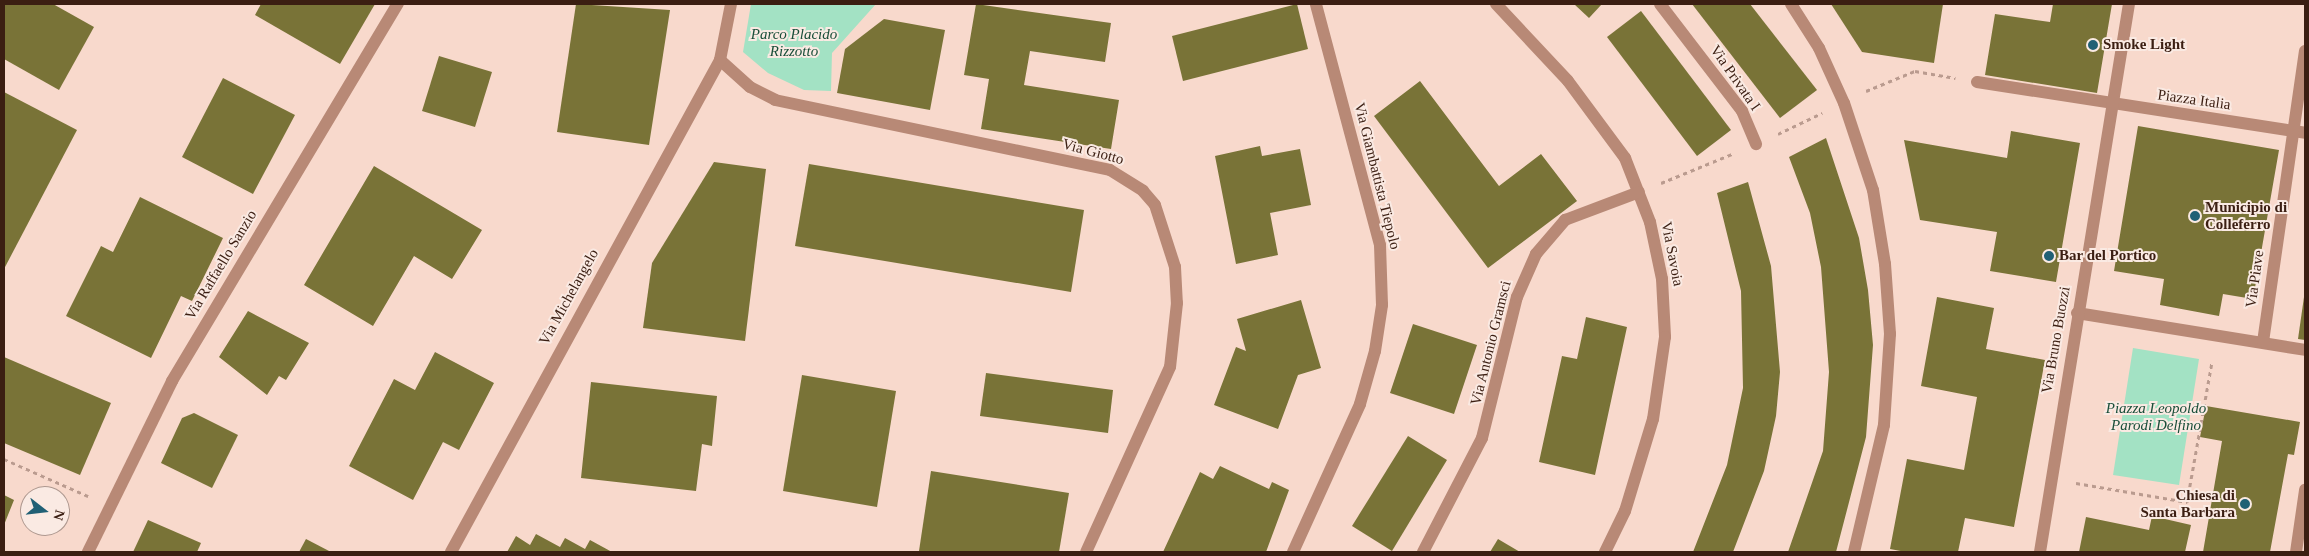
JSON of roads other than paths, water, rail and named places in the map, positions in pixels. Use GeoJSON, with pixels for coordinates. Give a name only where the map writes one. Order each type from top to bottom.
{"type":"FeatureCollection","features":[{"type":"Feature","properties":{"kind":"street","name":"Via Raffaello Sanzio"},"geometry":{"type":"LineString","coordinates":[[88,552],[109,505],[206,322],[398,4]]}},
{"type":"Feature","properties":{"kind":"street"},"geometry":{"type":"LineString","coordinates":[[720,60],[731,4]]}},
{"type":"Feature","properties":{"kind":"street","name":"Via Giambattista Tiepolo"},"geometry":{"type":"LineString","coordinates":[[1293,552],[1360,404],[1375,351],[1382,305],[1380,245],[1316,4]]}},
{"type":"Feature","properties":{"kind":"street","name":"Via Savoia"},"geometry":{"type":"LineString","coordinates":[[1496,4],[1585,102],[1624,158],[1639,192],[1662,279],[1663,365],[1643,456],[1606,552]]}},
{"type":"Feature","properties":{"kind":"street","name":"Via Privata I"},"geometry":{"type":"LineString","coordinates":[[1660,4],[1742,111],[1756,144]]}},
{"type":"Feature","properties":{"kind":"street"},"geometry":{"type":"LineString","coordinates":[[1791,4],[1819,48],[1844,103],[1875,199],[1890,334],[1880,454],[1854,552]]}},
{"type":"Feature","properties":{"kind":"street"},"geometry":{"type":"LineString","coordinates":[[2112,105],[2129,4]]}},
{"type":"Feature","properties":{"kind":"street"},"geometry":{"type":"LineString","coordinates":[[2299,132],[2305,51]]}},
{"type":"Feature","properties":{"kind":"street","name":"Via Michelangelo"},"geometry":{"type":"LineString","coordinates":[[451,552],[720,60]]}},
{"type":"Feature","properties":{"kind":"street","name":"Via Giotto"},"geometry":{"type":"LineString","coordinates":[[720,60],[750,87],[775,100],[1110,170],[1143,191],[1155,206],[1175,267],[1177,303],[1170,366],[1086,552]]}},
{"type":"Feature","properties":{"kind":"street","name":"Piazza Italia"},"geometry":{"type":"LineString","coordinates":[[1978,82],[2112,105],[2299,132]]}},
{"type":"Feature","properties":{"kind":"street","name":"Via Bruno Buozzi"},"geometry":{"type":"LineString","coordinates":[[2040,552],[2049,478],[2112,105]]}},
{"type":"Feature","properties":{"kind":"street","name":"Via Piave"},"geometry":{"type":"LineString","coordinates":[[2262,342],[2299,132]]}},
{"type":"Feature","properties":{"kind":"street","name":"Via Antonio Gramsci"},"geometry":{"type":"LineString","coordinates":[[1423,552],[1482,438],[1515,303],[1536,254],[1565,220],[1639,192]]}},
{"type":"Feature","properties":{"kind":"street"},"geometry":{"type":"LineString","coordinates":[[2077,314],[2305,350]]}},
{"type":"Feature","properties":{"kind":"street"},"geometry":{"type":"LineString","coordinates":[[2296,552],[2305,490]]}},
{"type":"Feature","properties":{"kind":"place","name":"Smoke Light"},"geometry":{"type":"Point","coordinates":[2093,45]}},
{"type":"Feature","properties":{"kind":"place","name":"Municipio di Colleferro"},"geometry":{"type":"Point","coordinates":[2195,216]}},
{"type":"Feature","properties":{"kind":"place","name":"Bar del Portico"},"geometry":{"type":"Point","coordinates":[2049,256]}},
{"type":"Feature","properties":{"kind":"place","name":"Chiesa di Santa Barbara"},"geometry":{"type":"Point","coordinates":[2245,504]}},
{"type":"Feature","properties":{"kind":"park label","name":"Parco Placido Rizzotto"},"geometry":{"type":"Point","coordinates":[794,42]}},
{"type":"Feature","properties":{"kind":"park label","name":"Piazza Leopoldo Parodi Delfino"},"geometry":{"type":"Point","coordinates":[2156,416]}}]}
